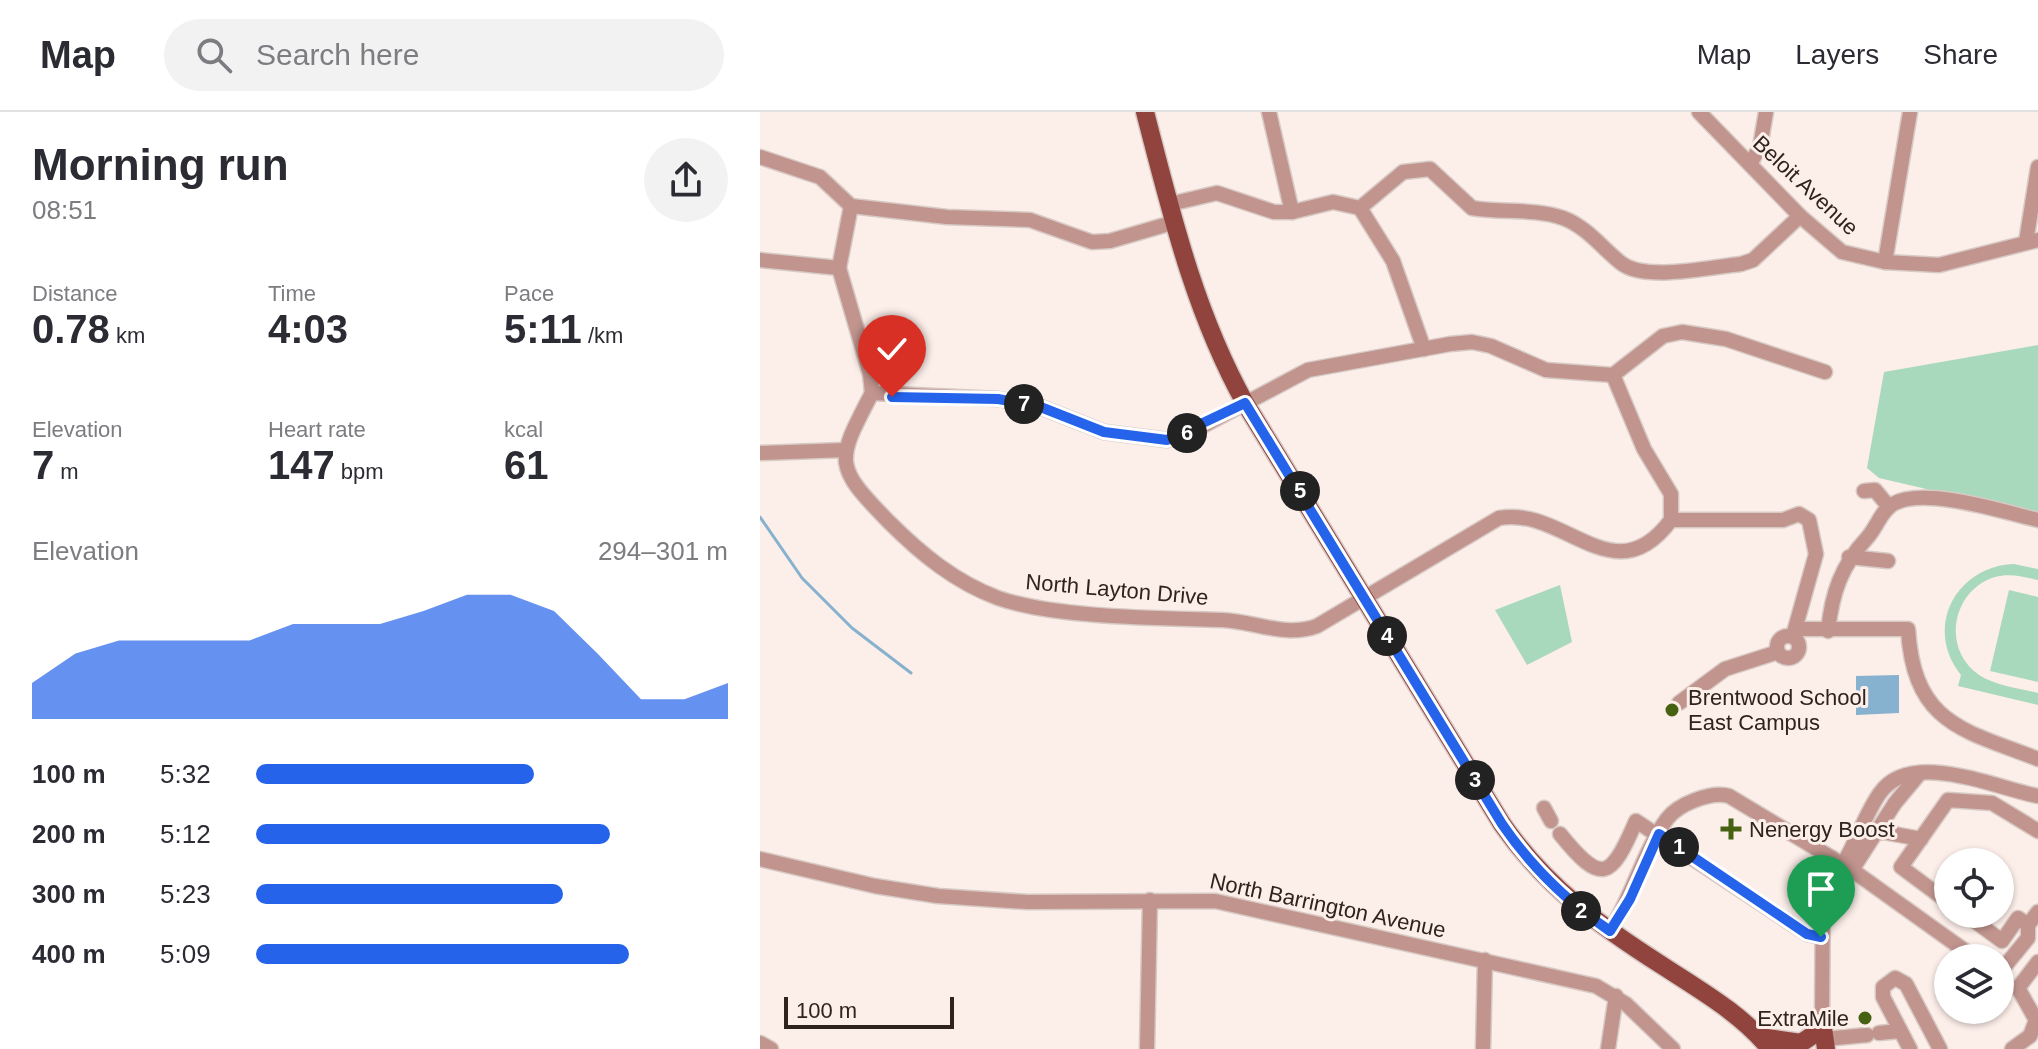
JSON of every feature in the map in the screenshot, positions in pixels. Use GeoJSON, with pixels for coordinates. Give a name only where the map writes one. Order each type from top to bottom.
{"type":"FeatureCollection","features":[{"type":"Feature","properties":{"kind":"main road"},"geometry":{"type":"LineString","coordinates":[[1145,112],[1205,321],[1245,403],[1515,842],[1566,899],[1715,1000],[1765,1043],[1801,1043],[1813,1035],[1824,1036]]}},
{"type":"Feature","properties":{"kind":"street"},"geometry":{"type":"LineString","coordinates":[[1269,112],[1292,212]]}},
{"type":"Feature","properties":{"kind":"street","name":"Beloit Avenue"},"geometry":{"type":"LineString","coordinates":[[1699,112],[1800,216],[1842,252],[1885,262],[1939,265],[2032,241]]}},
{"type":"Feature","properties":{"kind":"street"},"geometry":{"type":"LineString","coordinates":[[1750,164],[1760,147],[1766,112]]}},
{"type":"Feature","properties":{"kind":"street"},"geometry":{"type":"LineString","coordinates":[[1885,262],[1910,112]]}},
{"type":"Feature","properties":{"kind":"street"},"geometry":{"type":"LineString","coordinates":[[760,157],[820,177],[851,206],[947,217],[1030,220],[1092,242],[1110,241],[1217,193],[1274,212],[1292,212],[1333,202],[1360,208],[1393,261],[1424,349]]}},
{"type":"Feature","properties":{"kind":"street"},"geometry":{"type":"LineString","coordinates":[[2032,241],[2038,167]]}},
{"type":"Feature","properties":{"kind":"street"},"geometry":{"type":"LineString","coordinates":[[1360,208],[1403,172],[1430,169],[1472,208],[1539,213],[1564,219],[1585,229],[1623,265],[1638,273],[1741,264],[1753,260],[1800,216]]}},
{"type":"Feature","properties":{"kind":"street"},"geometry":{"type":"LineString","coordinates":[[760,453],[845,450],[852,428],[872,393],[870,374],[839,268],[851,206]]}},
{"type":"Feature","properties":{"kind":"street"},"geometry":{"type":"LineString","coordinates":[[760,260],[839,268]]}},
{"type":"Feature","properties":{"kind":"street"},"geometry":{"type":"LineString","coordinates":[[872,393],[892,397],[998,399],[1038,406],[1104,432],[1167,440],[1308,370],[1472,342],[1491,346],[1546,370],[1613,375],[1663,336],[1682,332],[1726,339],[1825,372]]}},
{"type":"Feature","properties":{"kind":"street"},"geometry":{"type":"LineString","coordinates":[[1613,375],[1644,449],[1671,494],[1671,520],[1783,520],[1799,514],[1805,516],[1812,526],[1816,554],[1795,633],[1799,642],[1798,653],[1788,658],[1778,652],[1725,669],[1679,703]]}},
{"type":"Feature","properties":{"kind":"street","name":"North Layton Drive"},"geometry":{"type":"LineString","coordinates":[[845,450],[847,474],[856,488],[900,533],[935,565],[998,597],[1082,611],[1230,620],[1291,632],[1317,626],[1499,518],[1526,516],[1587,544],[1619,552],[1652,541],[1671,520]]}},
{"type":"Feature","properties":{"kind":"street"},"geometry":{"type":"LineString","coordinates":[[1864,491],[1875,490],[1889,507]]}},
{"type":"Feature","properties":{"kind":"street"},"geometry":{"type":"LineString","coordinates":[[1828,631],[1837,581],[1849,557],[1889,507],[1904,500],[1930,499],[2038,520]]}},
{"type":"Feature","properties":{"kind":"street"},"geometry":{"type":"LineString","coordinates":[[1849,557],[1888,561]]}},
{"type":"Feature","properties":{"kind":"street"},"geometry":{"type":"LineString","coordinates":[[1795,633],[1908,629],[1920,682],[1944,719],[1962,731],[2038,759]]}},
{"type":"Feature","properties":{"kind":"street"},"geometry":{"type":"LineString","coordinates":[[1842,864],[1884,788],[1911,773],[1987,781],[2038,796]]}},
{"type":"Feature","properties":{"kind":"street"},"geometry":{"type":"LineString","coordinates":[[1900,1031],[1865,1038],[1824,1036],[1821,937],[1824,873],[1842,864],[1877,832],[1920,773]]}},
{"type":"Feature","properties":{"kind":"street"},"geometry":{"type":"LineString","coordinates":[[1610,931],[1630,899],[1659,834],[1677,810],[1707,796],[1723,794],[1842,864],[1955,944]]}},
{"type":"Feature","properties":{"kind":"street"},"geometry":{"type":"LineString","coordinates":[[1934,892],[1901,867],[1948,800],[1992,803],[2038,831]]}},
{"type":"Feature","properties":{"kind":"street"},"geometry":{"type":"LineString","coordinates":[[1560,834],[1579,858],[1597,870],[1615,864],[1636,821],[1807,934],[1821,937]]}},
{"type":"Feature","properties":{"kind":"street"},"geometry":{"type":"LineString","coordinates":[[1857,841],[1877,832],[1921,839]]}},
{"type":"Feature","properties":{"kind":"street","name":"North Barrington Avenue"},"geometry":{"type":"LineString","coordinates":[[760,859],[829,877],[938,896],[1027,902],[1215,901],[1596,986],[1616,996],[1673,1049]]}},
{"type":"Feature","properties":{"kind":"street"},"geometry":{"type":"LineString","coordinates":[[1147,1049],[1150,900]]}},
{"type":"Feature","properties":{"kind":"street"},"geometry":{"type":"LineString","coordinates":[[2014,956],[2028,938],[2028,925],[2038,912]]}},
{"type":"Feature","properties":{"kind":"street"},"geometry":{"type":"LineString","coordinates":[[2014,924],[2018,918],[2028,925]]}},
{"type":"Feature","properties":{"kind":"street"},"geometry":{"type":"LineString","coordinates":[[1984,928],[2002,941],[2011,928]]}},
{"type":"Feature","properties":{"kind":"street"},"geometry":{"type":"LineString","coordinates":[[1483,1049],[1485,960]]}},
{"type":"Feature","properties":{"kind":"street"},"geometry":{"type":"LineString","coordinates":[[2018,988],[2037,963]]}},
{"type":"Feature","properties":{"kind":"street"},"geometry":{"type":"LineString","coordinates":[[1910,1049],[1882,991],[1885,983],[1895,978],[1906,984],[1940,1049]]}},
{"type":"Feature","properties":{"kind":"street"},"geometry":{"type":"LineString","coordinates":[[2014,985],[2038,1005]]}},
{"type":"Feature","properties":{"kind":"street"},"geometry":{"type":"LineString","coordinates":[[2012,1049],[2030,1036],[2036,1020],[2018,988]]}},
{"type":"Feature","properties":{"kind":"street"},"geometry":{"type":"LineString","coordinates":[[1608,1049],[1616,996]]}},
{"type":"Feature","properties":{"kind":"street"},"geometry":{"type":"LineString","coordinates":[[760,1043],[771,1049]]}},
{"type":"Feature","properties":{"kind":"green space"},"geometry":{"type":"Polygon","coordinates":[[[2038,345],[2038,515],[1879,478],[1867,468],[1884,372],[2038,345]]]}},
{"type":"Feature","properties":{"kind":"green space"},"geometry":{"type":"Polygon","coordinates":[[[2014,564],[2038,569],[2038,580],[2006,575],[1980,584],[1961,607],[1956,636],[1959,651],[1979,675],[2000,684],[2038,693],[2038,705],[1958,686],[1961,675],[1950,657],[1945,638],[1946,620],[1962,588],[1994,567],[2014,564]]]}},
{"type":"Feature","properties":{"kind":"green space"},"geometry":{"type":"Polygon","coordinates":[[[1560,585],[1572,642],[1527,665],[1495,610],[1560,585]]]}},
{"type":"Feature","properties":{"kind":"green space"},"geometry":{"type":"Polygon","coordinates":[[[2009,590],[2038,597],[2038,682],[1990,671],[2009,590]]]}},
{"type":"Feature","properties":{"kind":"water"},"geometry":{"type":"Polygon","coordinates":[[[1899,675],[1899,713],[1856,715],[1856,676],[1899,675]]]}},
{"type":"Feature","properties":{"kind":"waterway"},"geometry":{"type":"LineString","coordinates":[[760,517],[802,578],[852,628],[911,673]]}},
{"type":"Feature","properties":{"kind":"place","name":"Brentwood School East Campus"},"geometry":{"type":"Point","coordinates":[1672,710]}},
{"type":"Feature","properties":{"kind":"place","name":"Nenergy Boost"},"geometry":{"type":"Point","coordinates":[1731,829]}},
{"type":"Feature","properties":{"kind":"place","name":"ExtraMile"},"geometry":{"type":"Point","coordinates":[1865,1018]}},
{"type":"Feature","properties":{"kind":"route"},"geometry":{"type":"LineString","coordinates":[[892,397],[998,399],[1038,406],[1104,432],[1132,438],[1167,440],[1199,428],[1245,403],[1502,824],[1529,861],[1566,899],[1610,931],[1630,899],[1659,834],[1807,934],[1821,937]]}}]}
